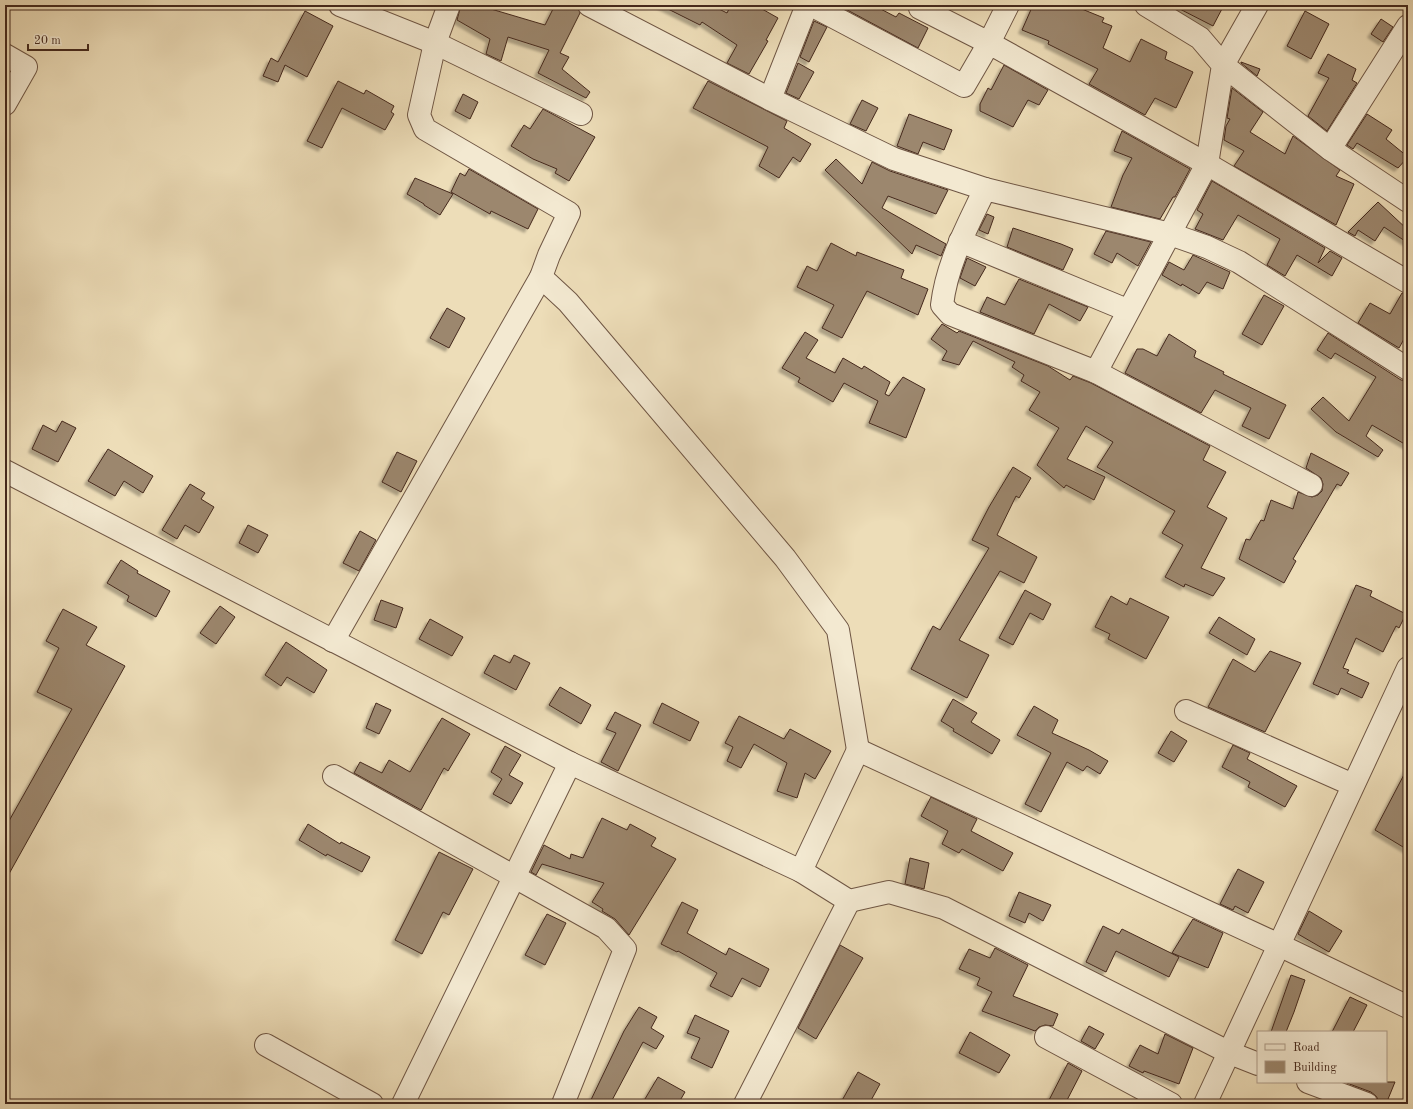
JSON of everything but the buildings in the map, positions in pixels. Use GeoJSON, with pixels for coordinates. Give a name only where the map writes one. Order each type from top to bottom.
{"type":"FeatureCollection","features":[{"type":"Feature","properties":{"kind":"street"},"geometry":{"type":"LineString","coordinates":[[340,5],[435,43],[581,114]]}},
{"type":"Feature","properties":{"kind":"street"},"geometry":{"type":"LineString","coordinates":[[333,641],[541,277],[549,255],[569,213],[425,129],[419,116],[435,43],[448,5]]}},
{"type":"Feature","properties":{"kind":"street"},"geometry":{"type":"LineString","coordinates":[[589,5],[770,99],[894,159],[985,189],[1170,234],[1239,262],[1408,369]]}},
{"type":"Feature","properties":{"kind":"street"},"geometry":{"type":"LineString","coordinates":[[770,99],[807,5]]}},
{"type":"Feature","properties":{"kind":"street"},"geometry":{"type":"LineString","coordinates":[[811,5],[964,86],[989,44],[1008,5]]}},
{"type":"Feature","properties":{"kind":"street"},"geometry":{"type":"LineString","coordinates":[[1146,5],[1200,38],[1223,65],[1330,149],[1408,201]]}},
{"type":"Feature","properties":{"kind":"street"},"geometry":{"type":"LineString","coordinates":[[1096,372],[1127,310],[1207,164],[1223,65],[1257,5]]}},
{"type":"Feature","properties":{"kind":"street"},"geometry":{"type":"LineString","coordinates":[[920,8],[989,44],[1207,164],[1408,282]]}},
{"type":"Feature","properties":{"kind":"street"},"geometry":{"type":"LineString","coordinates":[[1330,149],[1408,26]]}},
{"type":"Feature","properties":{"kind":"street"},"geometry":{"type":"LineString","coordinates":[[5,55],[26,67],[5,104]]}},
{"type":"Feature","properties":{"kind":"street"},"geometry":{"type":"LineString","coordinates":[[985,189],[960,241],[945,282],[942,305],[950,314],[1096,372],[1311,485]]}},
{"type":"Feature","properties":{"kind":"street"},"geometry":{"type":"LineString","coordinates":[[960,241],[1127,310]]}},
{"type":"Feature","properties":{"kind":"street"},"geometry":{"type":"LineString","coordinates":[[541,277],[568,302],[780,552],[838,630],[858,750],[801,871]]}},
{"type":"Feature","properties":{"kind":"street"},"geometry":{"type":"LineString","coordinates":[[5,471],[570,763],[801,871],[849,901],[889,892],[944,908],[1230,1053],[1257,1064]]}},
{"type":"Feature","properties":{"kind":"street"},"geometry":{"type":"LineString","coordinates":[[1205,1104],[1230,1053],[1353,785],[1403,690],[1408,668]]}},
{"type":"Feature","properties":{"kind":"street"},"geometry":{"type":"LineString","coordinates":[[1186,711],[1353,785]]}},
{"type":"Feature","properties":{"kind":"street"},"geometry":{"type":"LineString","coordinates":[[858,750],[1279,945],[1408,1007]]}},
{"type":"Feature","properties":{"kind":"street"},"geometry":{"type":"LineString","coordinates":[[403,1104],[570,763]]}},
{"type":"Feature","properties":{"kind":"street"},"geometry":{"type":"LineString","coordinates":[[334,776],[606,928],[630,955],[634,969]]}},
{"type":"Feature","properties":{"kind":"street"},"geometry":{"type":"LineString","coordinates":[[746,1104],[849,901]]}},
{"type":"Feature","properties":{"kind":"street"},"geometry":{"type":"LineString","coordinates":[[563,1104],[625,949]]}},
{"type":"Feature","properties":{"kind":"street"},"geometry":{"type":"LineString","coordinates":[[1046,1037],[1171,1104]]}},
{"type":"Feature","properties":{"kind":"street"},"geometry":{"type":"LineString","coordinates":[[266,1045],[372,1104]]}},
{"type":"Feature","properties":{"kind":"street"},"geometry":{"type":"LineString","coordinates":[[1311,1083],[1367,1104]]}}]}
